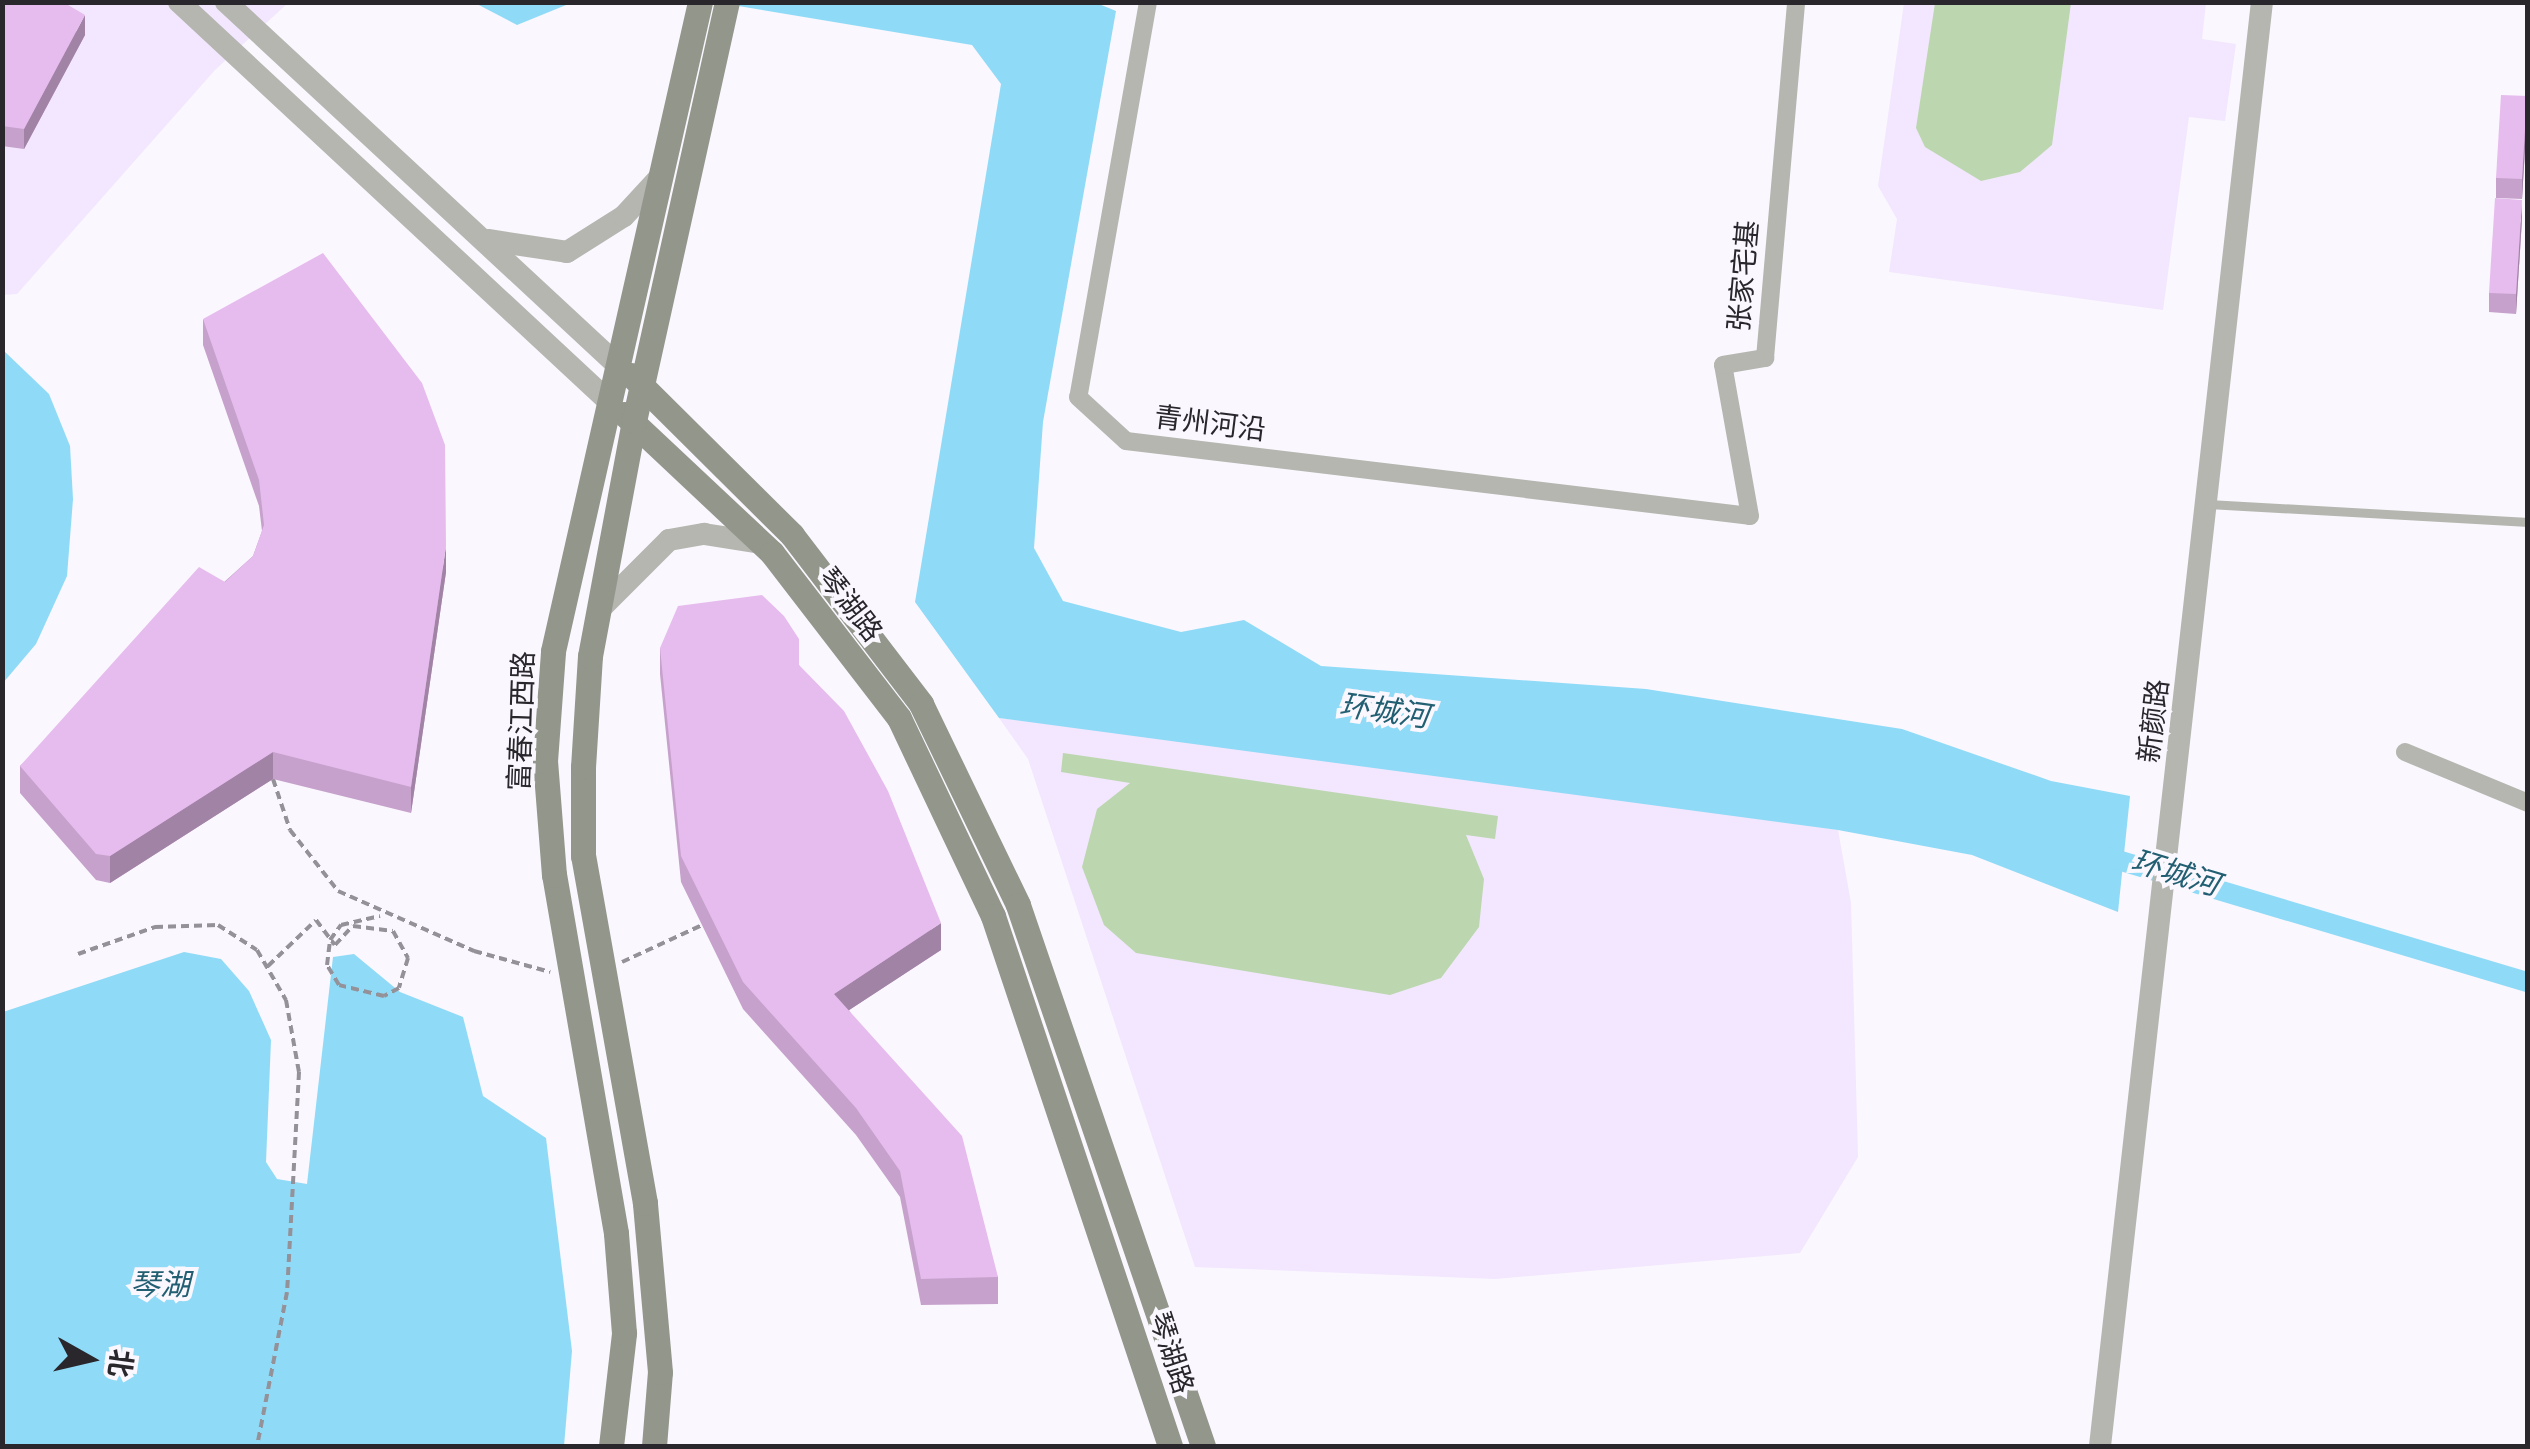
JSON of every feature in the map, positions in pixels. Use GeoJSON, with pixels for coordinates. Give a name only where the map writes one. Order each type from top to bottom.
{"type":"FeatureCollection","features":[{"type":"Feature","properties":{"kind":"main road"},"geometry":{"type":"LineString","coordinates":[[654,1446],[660,1372],[645,1203],[582,856],[599,610],[642,383],[727,2]]}},
{"type":"Feature","properties":{"kind":"main road","name":"富春江西路"},"geometry":{"type":"LineString","coordinates":[[612,1446],[624,1333],[616,1233],[554,875],[545,760],[553,650],[613,361],[700,5]]}},
{"type":"Feature","properties":{"kind":"main road","name":"琴湖路"},"geometry":{"type":"LineString","coordinates":[[613,361],[642,383],[792,535],[922,704],[1018,906],[1200,1446]]}},
{"type":"Feature","properties":{"kind":"main road","name":"琴湖路"},"geometry":{"type":"LineString","coordinates":[[605,398],[762,544],[899,718],[993,916],[1170,1446]]}},
{"type":"Feature","properties":{"kind":"street","name":"琴湖路"},"geometry":{"type":"LineString","coordinates":[[179,2],[605,398]]}},
{"type":"Feature","properties":{"kind":"street","name":"琴湖路"},"geometry":{"type":"LineString","coordinates":[[226,2],[613,361]]}},
{"type":"Feature","properties":{"kind":"street","name":"青州河沿"},"geometry":{"type":"LineString","coordinates":[[1148,2],[1078,397],[1126,442],[1750,516]]}},
{"type":"Feature","properties":{"kind":"street","name":"张家宅基"},"geometry":{"type":"LineString","coordinates":[[1750,516],[1723,365],[1766,358],[1796,2]]}},
{"type":"Feature","properties":{"kind":"street","name":"新颜路"},"geometry":{"type":"LineString","coordinates":[[2100,1446],[2149,996],[2192,654],[2262,2]]}},
{"type":"Feature","properties":{"kind":"street"},"geometry":{"type":"LineString","coordinates":[[479,237],[567,252],[624,216],[660,177]]}},
{"type":"Feature","properties":{"kind":"street"},"geometry":{"type":"LineString","coordinates":[[599,610],[669,540],[704,534],[762,544]]}},
{"type":"Feature","properties":{"kind":"street"},"geometry":{"type":"LineString","coordinates":[[2405,752],[2528,804]]}},
{"type":"Feature","properties":{"kind":"lane"},"geometry":{"type":"LineString","coordinates":[[2208,504],[2528,522]]}},
{"type":"Feature","properties":{"kind":"path"},"geometry":{"type":"LineString","coordinates":[[273,779],[314,863],[338,891],[384,916],[524,970],[563,973]]}},
{"type":"Feature","properties":{"kind":"path"},"geometry":{"type":"LineString","coordinates":[[266,966],[316,920],[335,946],[353,926],[393,931],[402,942],[406,977],[384,996],[339,985],[327,965],[341,925],[384,916]]}},
{"type":"Feature","properties":{"kind":"path"},"geometry":{"type":"LineString","coordinates":[[78,954],[186,920],[218,924],[266,966],[286,1000],[299,1072],[287,1292],[257,1446]]}},
{"type":"Feature","properties":{"kind":"path"},"geometry":{"type":"LineString","coordinates":[[601,969],[702,925]]}},
{"type":"Feature","properties":{"kind":"shaded area"},"geometry":{"type":"Polygon","coordinates":[[[2,3],[288,3],[215,70],[17,294],[3,295],[2,3]]]}},
{"type":"Feature","properties":{"kind":"shaded area"},"geometry":{"type":"Polygon","coordinates":[[[1904,3],[2206,3],[2202,39],[2236,44],[2225,121],[2189,117],[2163,310],[1889,272],[1897,219],[1878,186],[1904,3]]]}},
{"type":"Feature","properties":{"kind":"shaded area"},"geometry":{"type":"Polygon","coordinates":[[[999,718],[1630,794],[1838,830],[1851,903],[1858,1157],[1800,1253],[1495,1279],[1195,1267],[1028,759],[999,718]]]}},
{"type":"Feature","properties":{"kind":"green space"},"geometry":{"type":"Polygon","coordinates":[[[1935,3],[2071,3],[2052,145],[2020,172],[1981,181],[1925,147],[1916,128],[1935,3]]]}},
{"type":"Feature","properties":{"kind":"green space"},"geometry":{"type":"Polygon","coordinates":[[[1063,753],[1498,816],[1495,839],[1466,835],[1484,879],[1479,927],[1441,978],[1390,995],[1136,953],[1104,925],[1082,867],[1097,809],[1130,783],[1061,772],[1063,753]]]}},
{"type":"Feature","properties":{"kind":"water"},"geometry":{"type":"Polygon","coordinates":[[[1094,2],[1116,11],[1043,422],[1034,548],[1063,601],[1181,632],[1244,620],[1321,666],[1646,689],[1902,729],[2051,781],[2130,796],[2118,912],[1972,855],[1838,830],[999,718],[915,602],[1001,84],[972,45],[720,3],[1094,2]]]}},
{"type":"Feature","properties":{"kind":"water"},"geometry":{"type":"Polygon","coordinates":[[[475,3],[571,3],[517,25],[475,3]]]}},
{"type":"Feature","properties":{"kind":"water"},"geometry":{"type":"Polygon","coordinates":[[[3,350],[49,394],[70,446],[73,499],[67,576],[36,644],[3,683],[3,350]]]}},
{"type":"Feature","properties":{"kind":"water","name":"琴湖"},"geometry":{"type":"Polygon","coordinates":[[[184,952],[221,959],[249,991],[271,1040],[266,1162],[277,1179],[307,1184],[333,957],[354,954],[400,992],[463,1017],[483,1096],[546,1138],[572,1351],[564,1446],[3,1446],[3,1012],[184,952]]]}},
{"type":"Feature","properties":{"kind":"building"},"geometry":{"type":"Polygon","coordinates":[[[2,2],[63,2],[85,15],[24,129],[2,126],[2,2]]]}},
{"type":"Feature","properties":{"kind":"building"},"geometry":{"type":"Polygon","coordinates":[[[2501,95],[2527,96],[2522,179],[2496,178],[2501,95]]]}},
{"type":"Feature","properties":{"kind":"building"},"geometry":{"type":"Polygon","coordinates":[[[2495,198],[2522,200],[2516,294],[2489,293],[2495,198]]]}},
{"type":"Feature","properties":{"kind":"building"},"geometry":{"type":"Polygon","coordinates":[[[323,253],[422,383],[445,445],[446,546],[411,787],[273,752],[110,856],[96,854],[20,766],[199,567],[225,582],[253,556],[264,525],[259,480],[203,319],[323,253]]]}},
{"type":"Feature","properties":{"kind":"building"},"geometry":{"type":"Polygon","coordinates":[[[762,595],[784,616],[799,639],[799,665],[844,711],[888,791],[941,923],[834,994],[962,1136],[998,1277],[921,1279],[900,1171],[856,1108],[743,982],[681,856],[660,648],[678,606],[762,595]]]}},
{"type":"Feature","properties":{"kind":"waterway","name":"环城河"},"geometry":{"type":"LineString","coordinates":[[2101,855],[2528,982]]}}]}
